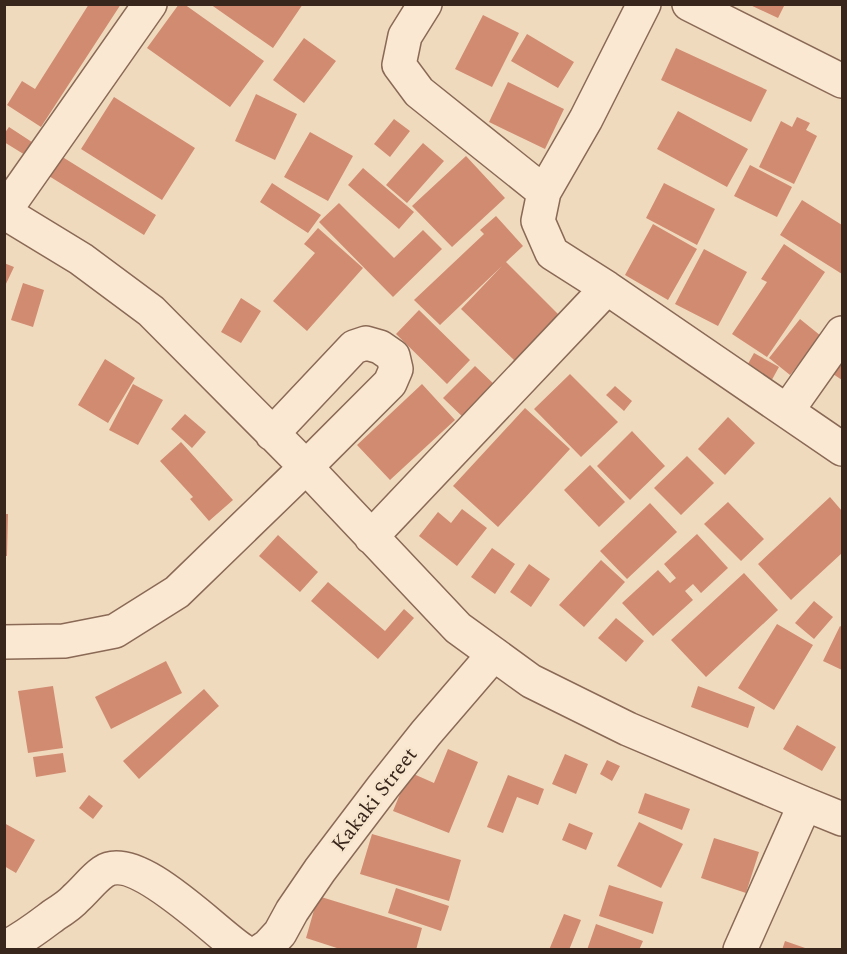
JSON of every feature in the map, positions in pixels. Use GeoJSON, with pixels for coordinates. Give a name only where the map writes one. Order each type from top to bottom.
{"type":"FeatureCollection","features":[{"type":"Feature","properties":{"kind":"street"},"geometry":{"type":"LineString","coordinates":[[150,4],[4,212],[81,259],[151,311],[306,468],[458,628],[531,681],[628,729],[843,819]]}},
{"type":"Feature","properties":{"kind":"street"},"geometry":{"type":"LineString","coordinates":[[425,4],[405,36],[399,65],[419,92],[544,192]]}},
{"type":"Feature","properties":{"kind":"street"},"geometry":{"type":"LineString","coordinates":[[644,4],[586,118],[544,192],[538,221],[552,253],[843,449]]}},
{"type":"Feature","properties":{"kind":"street"},"geometry":{"type":"LineString","coordinates":[[689,4],[843,81]]}},
{"type":"Feature","properties":{"kind":"street"},"geometry":{"type":"LineString","coordinates":[[371,537],[607,288]]}},
{"type":"Feature","properties":{"kind":"street"},"geometry":{"type":"LineString","coordinates":[[787,411],[843,333]]}},
{"type":"Feature","properties":{"kind":"street"},"geometry":{"type":"LineString","coordinates":[[4,642],[64,641],[116,631],[177,591],[306,468],[390,383],[396,369],[393,356],[380,346],[366,343],[354,347],[272,434]]}},
{"type":"Feature","properties":{"kind":"street","name":"Kakaki Street"},"geometry":{"type":"LineString","coordinates":[[262,950],[280,933],[320,870],[382,787],[494,654]]}},
{"type":"Feature","properties":{"kind":"street"},"geometry":{"type":"LineString","coordinates":[[740,950],[805,804]]}},
{"type":"Feature","properties":{"kind":"street"},"geometry":{"type":"LineString","coordinates":[[4,948],[23,938],[75,899],[102,873],[117,868],[136,873],[182,900],[242,950]]}},
{"type":"Feature","properties":{"kind":"building"},"geometry":{"type":"Polygon","coordinates":[[[89,4],[121,4],[41,127],[7,105],[22,81],[35,89],[89,4]]]}},
{"type":"Feature","properties":{"kind":"building"},"geometry":{"type":"Polygon","coordinates":[[[179,4],[184,4],[264,61],[230,107],[147,48],[179,4]]]}},
{"type":"Feature","properties":{"kind":"building"},"geometry":{"type":"Polygon","coordinates":[[[210,4],[303,4],[273,48],[210,4]]]}},
{"type":"Feature","properties":{"kind":"building"},"geometry":{"type":"Polygon","coordinates":[[[748,4],[785,4],[778,18],[748,4]]]}},
{"type":"Feature","properties":{"kind":"building"},"geometry":{"type":"Polygon","coordinates":[[[483,15],[519,33],[492,87],[455,69],[483,15]]]}},
{"type":"Feature","properties":{"kind":"building"},"geometry":{"type":"Polygon","coordinates":[[[527,34],[574,62],[558,88],[511,61],[527,34]]]}},
{"type":"Feature","properties":{"kind":"building"},"geometry":{"type":"Polygon","coordinates":[[[304,38],[336,61],[304,103],[273,80],[304,38]]]}},
{"type":"Feature","properties":{"kind":"building"},"geometry":{"type":"Polygon","coordinates":[[[676,48],[767,90],[751,122],[661,80],[676,48]]]}},
{"type":"Feature","properties":{"kind":"building"},"geometry":{"type":"Polygon","coordinates":[[[508,82],[564,109],[545,149],[489,122],[508,82]]]}},
{"type":"Feature","properties":{"kind":"building"},"geometry":{"type":"Polygon","coordinates":[[[256,94],[297,114],[275,160],[235,141],[256,94]]]}},
{"type":"Feature","properties":{"kind":"building"},"geometry":{"type":"Polygon","coordinates":[[[114,97],[195,148],[162,200],[81,149],[114,97]]]}},
{"type":"Feature","properties":{"kind":"building"},"geometry":{"type":"Polygon","coordinates":[[[678,111],[748,149],[727,187],[657,149],[678,111]]]}},
{"type":"Feature","properties":{"kind":"building"},"geometry":{"type":"Polygon","coordinates":[[[797,117],[810,123],[806,130],[817,136],[794,184],[759,167],[781,121],[792,127],[797,117]]]}},
{"type":"Feature","properties":{"kind":"building"},"geometry":{"type":"Polygon","coordinates":[[[394,119],[410,131],[390,157],[374,144],[394,119]]]}},
{"type":"Feature","properties":{"kind":"building"},"geometry":{"type":"Polygon","coordinates":[[[9,127],[38,146],[30,158],[4,142],[4,134],[9,127]]]}},
{"type":"Feature","properties":{"kind":"building"},"geometry":{"type":"Polygon","coordinates":[[[310,132],[353,156],[328,201],[284,177],[310,132]]]}},
{"type":"Feature","properties":{"kind":"building"},"geometry":{"type":"Polygon","coordinates":[[[423,143],[444,161],[407,203],[386,185],[423,143]]]}},
{"type":"Feature","properties":{"kind":"building"},"geometry":{"type":"Polygon","coordinates":[[[56,153],[156,215],[144,235],[44,173],[56,153]]]}},
{"type":"Feature","properties":{"kind":"building"},"geometry":{"type":"Polygon","coordinates":[[[466,156],[505,198],[452,247],[412,206],[466,156]]]}},
{"type":"Feature","properties":{"kind":"building"},"geometry":{"type":"Polygon","coordinates":[[[750,165],[792,187],[777,217],[734,196],[750,165]]]}},
{"type":"Feature","properties":{"kind":"building"},"geometry":{"type":"Polygon","coordinates":[[[363,168],[414,212],[399,229],[348,185],[363,168]]]}},
{"type":"Feature","properties":{"kind":"building"},"geometry":{"type":"Polygon","coordinates":[[[272,183],[321,215],[308,233],[260,202],[272,183]]]}},
{"type":"Feature","properties":{"kind":"building"},"geometry":{"type":"Polygon","coordinates":[[[664,183],[715,209],[697,245],[646,218],[664,183]]]}},
{"type":"Feature","properties":{"kind":"building"},"geometry":{"type":"Polygon","coordinates":[[[802,200],[842,225],[842,274],[780,235],[802,200]]]}},
{"type":"Feature","properties":{"kind":"building"},"geometry":{"type":"Polygon","coordinates":[[[339,203],[394,258],[423,230],[442,249],[393,297],[319,222],[339,203]]]}},
{"type":"Feature","properties":{"kind":"building"},"geometry":{"type":"Polygon","coordinates":[[[496,216],[523,246],[506,262],[560,316],[515,361],[461,309],[502,266],[440,325],[414,300],[484,234],[480,230],[496,216]]]}},
{"type":"Feature","properties":{"kind":"building"},"geometry":{"type":"Polygon","coordinates":[[[653,224],[697,249],[668,300],[625,275],[653,224]]]}},
{"type":"Feature","properties":{"kind":"building"},"geometry":{"type":"Polygon","coordinates":[[[318,228],[363,268],[307,331],[273,301],[315,253],[304,244],[318,228]]]}},
{"type":"Feature","properties":{"kind":"building"},"geometry":{"type":"Polygon","coordinates":[[[784,244],[825,272],[767,357],[732,334],[767,282],[761,279],[784,244]]]}},
{"type":"Feature","properties":{"kind":"building"},"geometry":{"type":"Polygon","coordinates":[[[704,249],[747,272],[718,326],[675,304],[704,249]]]}},
{"type":"Feature","properties":{"kind":"building"},"geometry":{"type":"Polygon","coordinates":[[[4,263],[14,267],[4,288],[4,263]]]}},
{"type":"Feature","properties":{"kind":"building"},"geometry":{"type":"Polygon","coordinates":[[[23,283],[44,290],[33,327],[11,320],[23,283]]]}},
{"type":"Feature","properties":{"kind":"building"},"geometry":{"type":"Polygon","coordinates":[[[241,298],[261,311],[241,343],[221,332],[241,298]]]}},
{"type":"Feature","properties":{"kind":"building"},"geometry":{"type":"Polygon","coordinates":[[[419,310],[470,360],[447,384],[396,334],[419,310]]]}},
{"type":"Feature","properties":{"kind":"building"},"geometry":{"type":"Polygon","coordinates":[[[800,319],[821,336],[790,375],[769,358],[800,319]]]}},
{"type":"Feature","properties":{"kind":"building"},"geometry":{"type":"Polygon","coordinates":[[[754,353],[779,367],[769,385],[744,371],[754,353]]]}},
{"type":"Feature","properties":{"kind":"building"},"geometry":{"type":"Polygon","coordinates":[[[842,354],[842,380],[830,372],[842,354]]]}},
{"type":"Feature","properties":{"kind":"building"},"geometry":{"type":"Polygon","coordinates":[[[105,359],[135,378],[108,423],[78,405],[105,359]]]}},
{"type":"Feature","properties":{"kind":"building"},"geometry":{"type":"Polygon","coordinates":[[[475,366],[497,387],[466,420],[443,398],[475,366]]]}},
{"type":"Feature","properties":{"kind":"building"},"geometry":{"type":"Polygon","coordinates":[[[570,374],[618,422],[581,457],[534,409],[570,374]]]}},
{"type":"Feature","properties":{"kind":"building"},"geometry":{"type":"Polygon","coordinates":[[[133,384],[163,400],[138,445],[109,430],[133,384]]]}},
{"type":"Feature","properties":{"kind":"building"},"geometry":{"type":"Polygon","coordinates":[[[422,384],[455,420],[390,480],[357,445],[422,384]]]}},
{"type":"Feature","properties":{"kind":"building"},"geometry":{"type":"Polygon","coordinates":[[[615,386],[632,401],[624,411],[606,395],[615,386]]]}},
{"type":"Feature","properties":{"kind":"building"},"geometry":{"type":"Polygon","coordinates":[[[525,408],[570,449],[498,527],[453,486],[525,408]]]}},
{"type":"Feature","properties":{"kind":"building"},"geometry":{"type":"Polygon","coordinates":[[[185,414],[206,432],[192,448],[171,429],[185,414]]]}},
{"type":"Feature","properties":{"kind":"building"},"geometry":{"type":"Polygon","coordinates":[[[728,417],[755,443],[725,475],[698,449],[728,417]]]}},
{"type":"Feature","properties":{"kind":"building"},"geometry":{"type":"Polygon","coordinates":[[[632,431],[665,466],[630,500],[597,466],[632,431]]]}},
{"type":"Feature","properties":{"kind":"building"},"geometry":{"type":"Polygon","coordinates":[[[181,442],[233,500],[209,521],[190,499],[193,497],[160,461],[181,442]]]}},
{"type":"Feature","properties":{"kind":"building"},"geometry":{"type":"Polygon","coordinates":[[[687,456],[714,483],[681,515],[654,488],[687,456]]]}},
{"type":"Feature","properties":{"kind":"building"},"geometry":{"type":"Polygon","coordinates":[[[590,465],[625,502],[599,527],[564,490],[590,465]]]}},
{"type":"Feature","properties":{"kind":"building"},"geometry":{"type":"Polygon","coordinates":[[[830,497],[842,511],[842,553],[791,600],[758,564],[830,497]]]}},
{"type":"Feature","properties":{"kind":"building"},"geometry":{"type":"Polygon","coordinates":[[[728,502],[764,539],[741,561],[704,524],[728,502]]]}},
{"type":"Feature","properties":{"kind":"building"},"geometry":{"type":"Polygon","coordinates":[[[650,503],[677,532],[627,579],[600,551],[650,503]]]}},
{"type":"Feature","properties":{"kind":"building"},"geometry":{"type":"Polygon","coordinates":[[[462,509],[487,528],[457,566],[419,536],[438,512],[451,523],[462,509]]]}},
{"type":"Feature","properties":{"kind":"building"},"geometry":{"type":"Polygon","coordinates":[[[4,514],[8,514],[7,556],[4,556],[4,514]]]}},
{"type":"Feature","properties":{"kind":"building"},"geometry":{"type":"Polygon","coordinates":[[[697,534],[728,568],[701,593],[693,584],[685,591],[693,600],[653,636],[622,603],[658,570],[670,583],[676,578],[664,564],[697,534]]]}},
{"type":"Feature","properties":{"kind":"building"},"geometry":{"type":"Polygon","coordinates":[[[278,535],[318,572],[300,592],[259,556],[278,535]]]}},
{"type":"Feature","properties":{"kind":"building"},"geometry":{"type":"Polygon","coordinates":[[[492,548],[515,564],[495,594],[471,577],[492,548]]]}},
{"type":"Feature","properties":{"kind":"building"},"geometry":{"type":"Polygon","coordinates":[[[601,560],[625,582],[584,627],[559,605],[601,560]]]}},
{"type":"Feature","properties":{"kind":"building"},"geometry":{"type":"Polygon","coordinates":[[[529,564],[550,579],[531,607],[510,592],[529,564]]]}},
{"type":"Feature","properties":{"kind":"building"},"geometry":{"type":"Polygon","coordinates":[[[744,573],[778,610],[706,677],[671,640],[744,573]]]}},
{"type":"Feature","properties":{"kind":"building"},"geometry":{"type":"Polygon","coordinates":[[[328,582],[385,631],[404,609],[414,618],[378,659],[311,601],[328,582]]]}},
{"type":"Feature","properties":{"kind":"building"},"geometry":{"type":"Polygon","coordinates":[[[814,601],[833,617],[814,639],[795,623],[814,601]]]}},
{"type":"Feature","properties":{"kind":"building"},"geometry":{"type":"Polygon","coordinates":[[[616,618],[644,641],[626,662],[598,638],[616,618]]]}},
{"type":"Feature","properties":{"kind":"building"},"geometry":{"type":"Polygon","coordinates":[[[777,624],[813,645],[774,710],[738,688],[777,624]]]}},
{"type":"Feature","properties":{"kind":"building"},"geometry":{"type":"Polygon","coordinates":[[[840,626],[842,627],[842,670],[823,661],[840,626]]]}},
{"type":"Feature","properties":{"kind":"building"},"geometry":{"type":"Polygon","coordinates":[[[166,661],[182,693],[111,729],[95,697],[166,661]]]}},
{"type":"Feature","properties":{"kind":"building"},"geometry":{"type":"Polygon","coordinates":[[[53,686],[63,748],[28,753],[18,691],[53,686]]]}},
{"type":"Feature","properties":{"kind":"building"},"geometry":{"type":"Polygon","coordinates":[[[698,686],[755,707],[748,728],[691,707],[698,686]]]}},
{"type":"Feature","properties":{"kind":"building"},"geometry":{"type":"Polygon","coordinates":[[[204,689],[219,706],[139,779],[123,761],[204,689]]]}},
{"type":"Feature","properties":{"kind":"building"},"geometry":{"type":"Polygon","coordinates":[[[797,725],[836,747],[822,771],[783,749],[797,725]]]}},
{"type":"Feature","properties":{"kind":"building"},"geometry":{"type":"Polygon","coordinates":[[[448,749],[478,762],[449,833],[393,811],[409,772],[434,783],[448,749]]]}},
{"type":"Feature","properties":{"kind":"building"},"geometry":{"type":"Polygon","coordinates":[[[63,753],[66,772],[36,777],[33,757],[63,753]]]}},
{"type":"Feature","properties":{"kind":"building"},"geometry":{"type":"Polygon","coordinates":[[[565,754],[588,764],[576,794],[552,784],[565,754]]]}},
{"type":"Feature","properties":{"kind":"building"},"geometry":{"type":"Polygon","coordinates":[[[607,760],[620,766],[612,781],[600,774],[607,760]]]}},
{"type":"Feature","properties":{"kind":"building"},"geometry":{"type":"Polygon","coordinates":[[[508,775],[544,789],[538,805],[517,797],[503,833],[487,827],[508,775]]]}},
{"type":"Feature","properties":{"kind":"building"},"geometry":{"type":"Polygon","coordinates":[[[645,793],[690,809],[682,830],[638,813],[645,793]]]}},
{"type":"Feature","properties":{"kind":"building"},"geometry":{"type":"Polygon","coordinates":[[[89,795],[103,806],[93,819],[79,808],[89,795]]]}},
{"type":"Feature","properties":{"kind":"building"},"geometry":{"type":"Polygon","coordinates":[[[639,822],[683,844],[661,888],[617,866],[639,822]]]}},
{"type":"Feature","properties":{"kind":"building"},"geometry":{"type":"Polygon","coordinates":[[[4,823],[35,840],[16,873],[4,866],[4,823]]]}},
{"type":"Feature","properties":{"kind":"building"},"geometry":{"type":"Polygon","coordinates":[[[569,823],[593,833],[586,850],[562,840],[569,823]]]}},
{"type":"Feature","properties":{"kind":"building"},"geometry":{"type":"Polygon","coordinates":[[[372,834],[461,860],[449,901],[360,874],[372,834]]]}},
{"type":"Feature","properties":{"kind":"building"},"geometry":{"type":"Polygon","coordinates":[[[714,838],[759,852],[746,893],[701,878],[714,838]]]}},
{"type":"Feature","properties":{"kind":"building"},"geometry":{"type":"Polygon","coordinates":[[[609,885],[663,902],[653,934],[599,916],[609,885]]]}},
{"type":"Feature","properties":{"kind":"building"},"geometry":{"type":"Polygon","coordinates":[[[396,888],[449,906],[441,931],[388,913],[396,888]]]}},
{"type":"Feature","properties":{"kind":"building"},"geometry":{"type":"Polygon","coordinates":[[[318,896],[422,928],[416,950],[343,950],[306,938],[318,896]]]}},
{"type":"Feature","properties":{"kind":"building"},"geometry":{"type":"Polygon","coordinates":[[[564,914],[581,920],[569,950],[549,950],[564,914]]]}},
{"type":"Feature","properties":{"kind":"building"},"geometry":{"type":"Polygon","coordinates":[[[596,924],[643,941],[639,950],[587,950],[596,924]]]}},
{"type":"Feature","properties":{"kind":"building"},"geometry":{"type":"Polygon","coordinates":[[[785,941],[808,949],[808,950],[782,950],[785,941]]]}}]}
